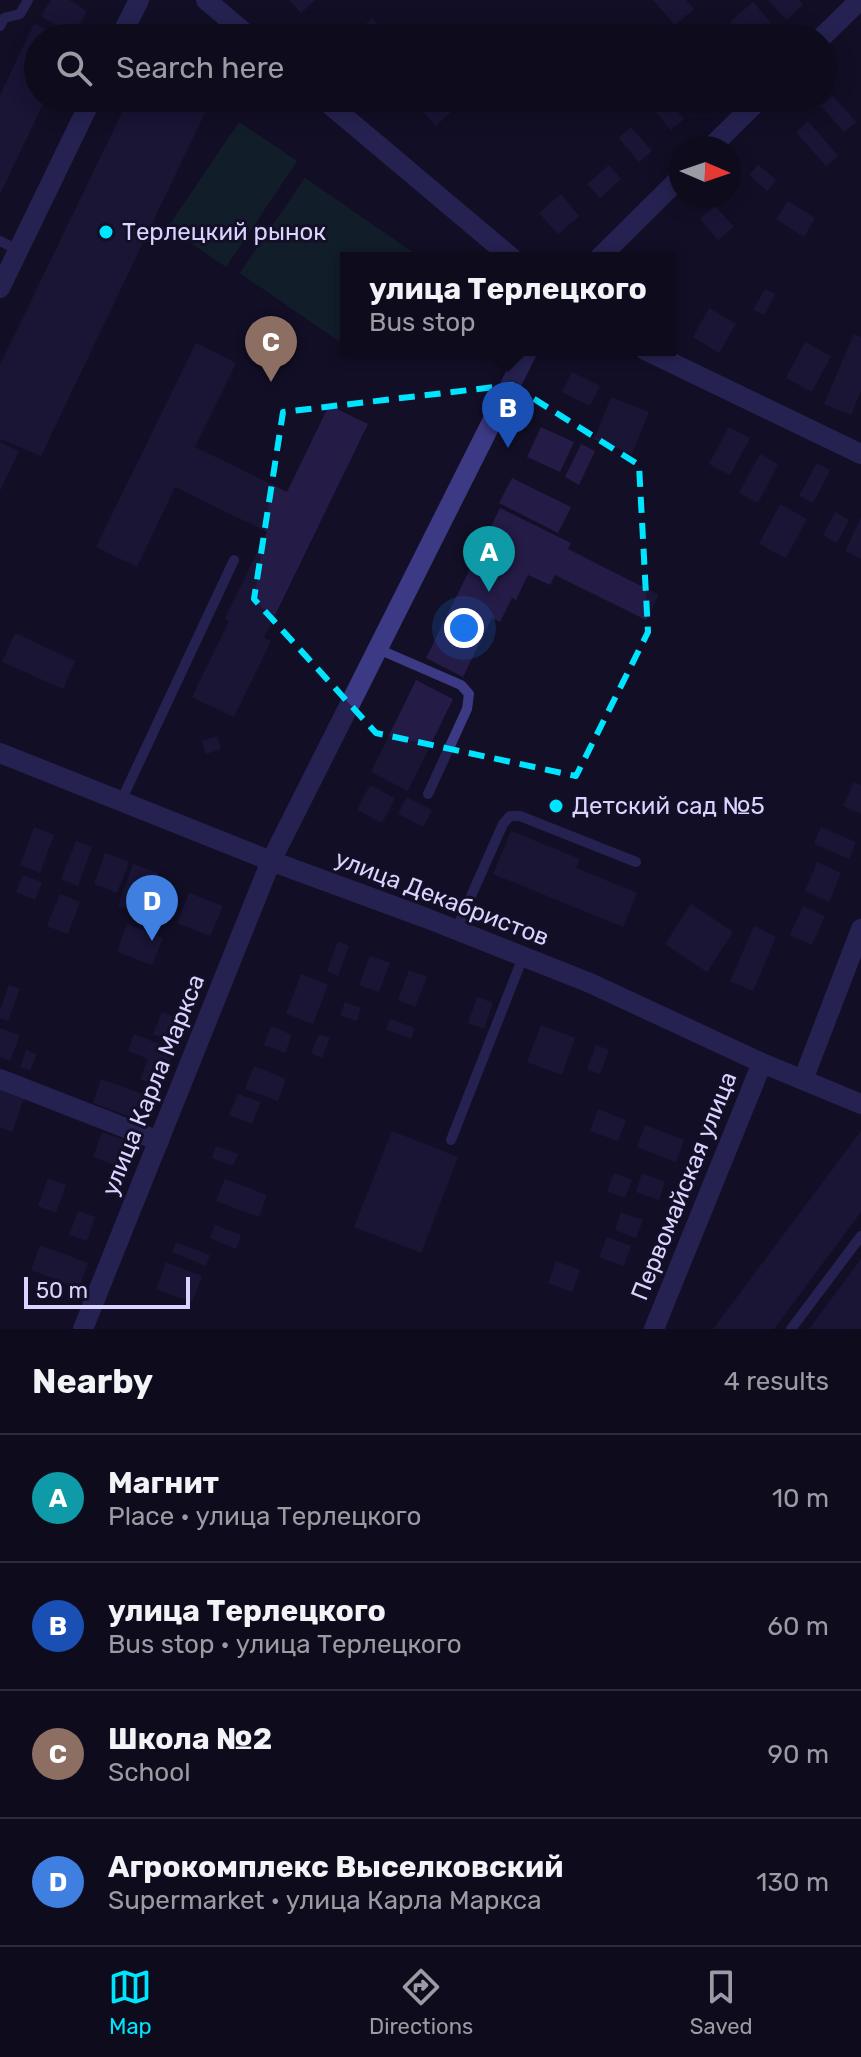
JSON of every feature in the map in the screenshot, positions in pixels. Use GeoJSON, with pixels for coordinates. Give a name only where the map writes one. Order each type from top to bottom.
{"type":"FeatureCollection","features":[{"type":"Feature","properties":{"kind":"street"},"geometry":{"type":"LineString","coordinates":[[127,24],[139,0]]}},
{"type":"Feature","properties":{"kind":"street"},"geometry":{"type":"LineString","coordinates":[[206,0],[234,24]]}},
{"type":"Feature","properties":{"kind":"street"},"geometry":{"type":"LineString","coordinates":[[835,24],[860,0]]}},
{"type":"Feature","properties":{"kind":"street"},"geometry":{"type":"LineString","coordinates":[[0,288],[9,246],[84,112]]}},
{"type":"Feature","properties":{"kind":"street"},"geometry":{"type":"LineString","coordinates":[[339,112],[505,252]]}},
{"type":"Feature","properties":{"kind":"street"},"geometry":{"type":"LineString","coordinates":[[722,136],[747,112]]}},
{"type":"Feature","properties":{"kind":"street"},"geometry":{"type":"LineString","coordinates":[[605,252],[669,189]]}},
{"type":"Feature","properties":{"kind":"street","name":"улица Карла Маркса"},"geometry":{"type":"LineString","coordinates":[[83,1329],[271,861],[525,356]]}},
{"type":"Feature","properties":{"kind":"street"},"geometry":{"type":"LineString","coordinates":[[657,356],[861,454]]}},
{"type":"Feature","properties":{"kind":"street","name":"улица Декабристов"},"geometry":{"type":"LineString","coordinates":[[0,753],[590,983],[762,1063],[861,1104]]}},
{"type":"Feature","properties":{"kind":"street"},"geometry":{"type":"LineString","coordinates":[[803,1080],[861,929]]}},
{"type":"Feature","properties":{"kind":"street","name":"Первомайская улица"},"geometry":{"type":"LineString","coordinates":[[654,1329],[762,1063]]}},
{"type":"Feature","properties":{"kind":"street"},"geometry":{"type":"LineString","coordinates":[[0,1079],[159,1141]]}},
{"type":"Feature","properties":{"kind":"lane"},"geometry":{"type":"LineString","coordinates":[[0,26],[4,18],[20,14],[28,0]]}},
{"type":"Feature","properties":{"kind":"lane"},"geometry":{"type":"LineString","coordinates":[[121,801],[234,560]]}},
{"type":"Feature","properties":{"kind":"lane"},"geometry":{"type":"LineString","coordinates":[[378,649],[461,685],[469,694],[467,709],[428,794]]}},
{"type":"Feature","properties":{"kind":"lane"},"geometry":{"type":"LineString","coordinates":[[456,930],[503,824],[510,816],[520,816],[636,862]]}},
{"type":"Feature","properties":{"kind":"lane"},"geometry":{"type":"LineString","coordinates":[[451,1140],[523,957]]}},
{"type":"Feature","properties":{"kind":"lane"},"geometry":{"type":"LineString","coordinates":[[791,1329],[861,1236]]}},
{"type":"Feature","properties":{"kind":"highlighted area"},"geometry":{"type":"Polygon","coordinates":[[[512,385],[639,465],[648,632],[576,776],[376,733],[254,599],[283,412],[512,385]]]}},
{"type":"Feature","properties":{"kind":"green space"},"geometry":{"type":"Polygon","coordinates":[[[239,122],[297,161],[226,267],[168,227],[239,122]]]}},
{"type":"Feature","properties":{"kind":"green space"},"geometry":{"type":"Polygon","coordinates":[[[305,178],[412,252],[340,252],[340,342],[240,273],[305,178]]]}},
{"type":"Feature","properties":{"kind":"building"},"geometry":{"type":"Polygon","coordinates":[[[51,0],[69,0],[87,11],[80,24],[55,24],[41,16],[51,0]]]}},
{"type":"Feature","properties":{"kind":"building"},"geometry":{"type":"Polygon","coordinates":[[[289,0],[315,0],[301,13],[289,0]]]}},
{"type":"Feature","properties":{"kind":"building"},"geometry":{"type":"Polygon","coordinates":[[[653,0],[686,0],[694,9],[674,24],[653,0]]]}},
{"type":"Feature","properties":{"kind":"building"},"geometry":{"type":"Polygon","coordinates":[[[768,0],[799,0],[803,5],[786,20],[768,0]]]}},
{"type":"Feature","properties":{"kind":"building"},"geometry":{"type":"Polygon","coordinates":[[[753,2],[772,24],[732,24],[730,22],[753,2]]]}},
{"type":"Feature","properties":{"kind":"building"},"geometry":{"type":"Polygon","coordinates":[[[24,45],[24,112],[39,112],[0,194],[0,95],[24,45]]]}},
{"type":"Feature","properties":{"kind":"building"},"geometry":{"type":"Polygon","coordinates":[[[837,101],[856,122],[844,132],[826,112],[837,112],[837,101]]]}},
{"type":"Feature","properties":{"kind":"building","name":"Терлецкий рынок"},"geometry":{"type":"Polygon","coordinates":[[[122,112],[205,112],[41,456],[0,439],[0,365],[122,112]]]}},
{"type":"Feature","properties":{"kind":"building"},"geometry":{"type":"Polygon","coordinates":[[[424,112],[451,112],[436,126],[424,112]]]}},
{"type":"Feature","properties":{"kind":"building"},"geometry":{"type":"Polygon","coordinates":[[[656,112],[678,112],[684,119],[671,130],[656,112]]]}},
{"type":"Feature","properties":{"kind":"building"},"geometry":{"type":"Polygon","coordinates":[[[808,121],[838,156],[826,166],[796,132],[808,121]]]}},
{"type":"Feature","properties":{"kind":"building"},"geometry":{"type":"Polygon","coordinates":[[[631,127],[652,151],[639,162],[619,138],[631,127]]]}},
{"type":"Feature","properties":{"kind":"building"},"geometry":{"type":"Polygon","coordinates":[[[609,165],[621,179],[600,198],[587,184],[609,165]]]}},
{"type":"Feature","properties":{"kind":"building"},"geometry":{"type":"Polygon","coordinates":[[[758,165],[776,180],[767,191],[749,175],[758,165]]]}},
{"type":"Feature","properties":{"kind":"building"},"geometry":{"type":"Polygon","coordinates":[[[561,194],[579,216],[558,234],[539,213],[561,194]]]}},
{"type":"Feature","properties":{"kind":"building"},"geometry":{"type":"Polygon","coordinates":[[[788,201],[815,218],[804,237],[776,219],[788,201]]]}},
{"type":"Feature","properties":{"kind":"building"},"geometry":{"type":"Polygon","coordinates":[[[717,208],[734,227],[718,240],[700,219],[717,208]]]}},
{"type":"Feature","properties":{"kind":"building"},"geometry":{"type":"Polygon","coordinates":[[[765,289],[775,294],[764,315],[753,310],[765,289]]]}},
{"type":"Feature","properties":{"kind":"building"},"geometry":{"type":"Polygon","coordinates":[[[709,308],[736,324],[719,353],[693,337],[709,308]]]}},
{"type":"Feature","properties":{"kind":"building"},"geometry":{"type":"Polygon","coordinates":[[[854,334],[861,337],[861,391],[851,415],[824,404],[854,334]]]}},
{"type":"Feature","properties":{"kind":"building"},"geometry":{"type":"Polygon","coordinates":[[[805,342],[831,356],[812,392],[786,378],[805,342]]]}},
{"type":"Feature","properties":{"kind":"building"},"geometry":{"type":"Polygon","coordinates":[[[196,343],[236,363],[195,447],[287,492],[329,405],[368,424],[264,638],[271,641],[234,717],[192,697],[229,621],[225,618],[267,532],[175,487],[137,567],[96,547],[196,343]]]}},
{"type":"Feature","properties":{"kind":"building"},"geometry":{"type":"Polygon","coordinates":[[[572,372],[600,386],[590,406],[562,392],[572,372]]]}},
{"type":"Feature","properties":{"kind":"building"},"geometry":{"type":"Polygon","coordinates":[[[611,397],[649,412],[632,454],[594,439],[611,397]]]}},
{"type":"Feature","properties":{"kind":"building"},"geometry":{"type":"Polygon","coordinates":[[[541,427],[574,442],[560,472],[527,457],[541,427]]]}},
{"type":"Feature","properties":{"kind":"building"},"geometry":{"type":"Polygon","coordinates":[[[729,427],[750,438],[730,475],[709,464],[729,427]]]}},
{"type":"Feature","properties":{"kind":"building"},"geometry":{"type":"Polygon","coordinates":[[[0,442],[19,451],[0,491],[0,442]]]}},
{"type":"Feature","properties":{"kind":"building"},"geometry":{"type":"Polygon","coordinates":[[[581,444],[595,451],[579,485],[565,477],[581,444]]]}},
{"type":"Feature","properties":{"kind":"building"},"geometry":{"type":"Polygon","coordinates":[[[760,454],[778,464],[758,503],[739,493],[760,454]]]}},
{"type":"Feature","properties":{"kind":"building"},"geometry":{"type":"Polygon","coordinates":[[[817,463],[830,470],[813,503],[799,496],[817,463]]]}},
{"type":"Feature","properties":{"kind":"building"},"geometry":{"type":"Polygon","coordinates":[[[512,478],[571,507],[558,533],[499,503],[512,478]]]}},
{"type":"Feature","properties":{"kind":"building"},"geometry":{"type":"Polygon","coordinates":[[[780,504],[807,519],[786,558],[759,544],[780,504]]]}},
{"type":"Feature","properties":{"kind":"building"},"geometry":{"type":"Polygon","coordinates":[[[500,508],[571,543],[568,549],[659,595],[646,620],[555,575],[550,585],[528,575],[516,600],[512,598],[500,622],[492,618],[463,677],[426,658],[500,508]]]}},
{"type":"Feature","properties":{"kind":"building"},"geometry":{"type":"Polygon","coordinates":[[[835,512],[849,520],[837,543],[823,535],[835,512]]]}},
{"type":"Feature","properties":{"kind":"building"},"geometry":{"type":"Polygon","coordinates":[[[861,518],[861,559],[845,551],[861,518]]]}},
{"type":"Feature","properties":{"kind":"building"},"geometry":{"type":"Polygon","coordinates":[[[15,633],[75,661],[63,689],[2,662],[15,633]]]}},
{"type":"Feature","properties":{"kind":"building"},"geometry":{"type":"Polygon","coordinates":[[[416,680],[453,699],[408,791],[371,772],[416,680]]]}},
{"type":"Feature","properties":{"kind":"building"},"geometry":{"type":"Polygon","coordinates":[[[217,736],[221,749],[206,754],[202,741],[217,736]]]}},
{"type":"Feature","properties":{"kind":"building"},"geometry":{"type":"Polygon","coordinates":[[[854,782],[861,785],[861,814],[843,806],[854,782]]]}},
{"type":"Feature","properties":{"kind":"building"},"geometry":{"type":"Polygon","coordinates":[[[370,785],[395,798],[382,823],[357,810],[370,785]]]}},
{"type":"Feature","properties":{"kind":"building"},"geometry":{"type":"Polygon","coordinates":[[[407,797],[432,810],[423,827],[398,814],[407,797]]]}},
{"type":"Feature","properties":{"kind":"building"},"geometry":{"type":"Polygon","coordinates":[[[34,827],[54,835],[40,873],[20,865],[34,827]]]}},
{"type":"Feature","properties":{"kind":"building"},"geometry":{"type":"Polygon","coordinates":[[[821,827],[856,842],[849,859],[814,844],[821,827]]]}},
{"type":"Feature","properties":{"kind":"building"},"geometry":{"type":"Polygon","coordinates":[[[511,831],[580,859],[576,868],[637,893],[623,927],[493,874],[511,831]]]}},
{"type":"Feature","properties":{"kind":"building"},"geometry":{"type":"Polygon","coordinates":[[[76,841],[92,847],[78,886],[61,879],[76,841]]]}},
{"type":"Feature","properties":{"kind":"building"},"geometry":{"type":"Polygon","coordinates":[[[105,853],[129,862],[117,893],[94,884],[105,853]]]}},
{"type":"Feature","properties":{"kind":"building"},"geometry":{"type":"Polygon","coordinates":[[[817,862],[841,873],[829,902],[805,891],[817,862]]]}},
{"type":"Feature","properties":{"kind":"building"},"geometry":{"type":"Polygon","coordinates":[[[133,864],[158,873],[142,915],[118,906],[133,864]]]}},
{"type":"Feature","properties":{"kind":"building"},"geometry":{"type":"Polygon","coordinates":[[[23,875],[42,882],[35,900],[16,892],[23,875]]]}},
{"type":"Feature","properties":{"kind":"building"},"geometry":{"type":"Polygon","coordinates":[[[189,893],[223,906],[210,936],[177,923],[189,893]]]}},
{"type":"Feature","properties":{"kind":"building"},"geometry":{"type":"Polygon","coordinates":[[[60,894],[80,902],[68,934],[47,926],[60,894]]]}},
{"type":"Feature","properties":{"kind":"building"},"geometry":{"type":"Polygon","coordinates":[[[691,904],[733,932],[707,972],[665,944],[691,904]]]}},
{"type":"Feature","properties":{"kind":"building"},"geometry":{"type":"Polygon","coordinates":[[[803,906],[825,916],[812,945],[790,935],[803,906]]]}},
{"type":"Feature","properties":{"kind":"building"},"geometry":{"type":"Polygon","coordinates":[[[127,924],[163,938],[152,965],[117,952],[127,924]]]}},
{"type":"Feature","properties":{"kind":"building"},"geometry":{"type":"Polygon","coordinates":[[[754,926],[776,937],[753,991],[730,981],[754,926]]]}},
{"type":"Feature","properties":{"kind":"building"},"geometry":{"type":"Polygon","coordinates":[[[338,941],[349,946],[338,976],[327,971],[338,941]]]}},
{"type":"Feature","properties":{"kind":"building"},"geometry":{"type":"Polygon","coordinates":[[[370,956],[390,963],[379,992],[359,985],[370,956]]]}},
{"type":"Feature","properties":{"kind":"building"},"geometry":{"type":"Polygon","coordinates":[[[409,970],[427,977],[415,1007],[398,1000],[409,970]]]}},
{"type":"Feature","properties":{"kind":"building"},"geometry":{"type":"Polygon","coordinates":[[[301,974],[328,985],[313,1024],[286,1014],[301,974]]]}},
{"type":"Feature","properties":{"kind":"building"},"geometry":{"type":"Polygon","coordinates":[[[9,985],[20,989],[8,1021],[0,1018],[0,1010],[9,985]]]}},
{"type":"Feature","properties":{"kind":"building"},"geometry":{"type":"Polygon","coordinates":[[[477,997],[493,1003],[484,1029],[468,1023],[477,997]]]}},
{"type":"Feature","properties":{"kind":"building"},"geometry":{"type":"Polygon","coordinates":[[[345,1002],[361,1008],[357,1021],[340,1015],[345,1002]]]}},
{"type":"Feature","properties":{"kind":"building"},"geometry":{"type":"Polygon","coordinates":[[[162,1012],[185,1021],[176,1043],[153,1034],[162,1012]]]}},
{"type":"Feature","properties":{"kind":"building"},"geometry":{"type":"Polygon","coordinates":[[[390,1019],[415,1028],[411,1039],[386,1029],[390,1019]]]}},
{"type":"Feature","properties":{"kind":"building"},"geometry":{"type":"Polygon","coordinates":[[[541,1025],[575,1038],[562,1075],[527,1062],[541,1025]]]}},
{"type":"Feature","properties":{"kind":"building"},"geometry":{"type":"Polygon","coordinates":[[[271,1026],[292,1035],[285,1053],[264,1045],[271,1026]]]}},
{"type":"Feature","properties":{"kind":"building"},"geometry":{"type":"Polygon","coordinates":[[[0,1028],[20,1035],[10,1061],[0,1057],[0,1028]]]}},
{"type":"Feature","properties":{"kind":"building"},"geometry":{"type":"Polygon","coordinates":[[[134,1034],[174,1050],[160,1086],[140,1079],[148,1059],[128,1051],[134,1034]]]}},
{"type":"Feature","properties":{"kind":"building"},"geometry":{"type":"Polygon","coordinates":[[[319,1034],[330,1038],[322,1058],[311,1053],[319,1034]]]}},
{"type":"Feature","properties":{"kind":"building"},"geometry":{"type":"Polygon","coordinates":[[[596,1045],[609,1050],[600,1074],[587,1069],[596,1045]]]}},
{"type":"Feature","properties":{"kind":"building"},"geometry":{"type":"Polygon","coordinates":[[[26,1050],[37,1054],[30,1071],[20,1067],[26,1050]]]}},
{"type":"Feature","properties":{"kind":"building"},"geometry":{"type":"Polygon","coordinates":[[[254,1066],[286,1079],[278,1101],[245,1089],[254,1066]]]}},
{"type":"Feature","properties":{"kind":"building"},"geometry":{"type":"Polygon","coordinates":[[[101,1079],[151,1097],[142,1121],[93,1103],[101,1079]]]}},
{"type":"Feature","properties":{"kind":"building"},"geometry":{"type":"Polygon","coordinates":[[[0,1089],[24,1098],[12,1132],[0,1127],[0,1089]]]}},
{"type":"Feature","properties":{"kind":"building"},"geometry":{"type":"Polygon","coordinates":[[[238,1094],[261,1102],[252,1124],[229,1115],[238,1094]]]}},
{"type":"Feature","properties":{"kind":"building"},"geometry":{"type":"Polygon","coordinates":[[[598,1109],[626,1120],[618,1141],[590,1131],[598,1109]]]}},
{"type":"Feature","properties":{"kind":"building"},"geometry":{"type":"Polygon","coordinates":[[[645,1125],[684,1140],[676,1162],[637,1147],[645,1125]]]}},
{"type":"Feature","properties":{"kind":"building"},"geometry":{"type":"Polygon","coordinates":[[[392,1131],[458,1157],[421,1253],[354,1227],[392,1131]]]}},
{"type":"Feature","properties":{"kind":"building"},"geometry":{"type":"Polygon","coordinates":[[[861,1131],[861,1212],[774,1329],[713,1329],[861,1131]]]}},
{"type":"Feature","properties":{"kind":"building"},"geometry":{"type":"Polygon","coordinates":[[[102,1132],[129,1142],[120,1167],[93,1157],[102,1132]]]}},
{"type":"Feature","properties":{"kind":"building"},"geometry":{"type":"Polygon","coordinates":[[[216,1146],[238,1154],[233,1166],[212,1158],[216,1146]]]}},
{"type":"Feature","properties":{"kind":"building"},"geometry":{"type":"Polygon","coordinates":[[[614,1173],[632,1180],[625,1198],[607,1191],[614,1173]]]}},
{"type":"Feature","properties":{"kind":"building"},"geometry":{"type":"Polygon","coordinates":[[[642,1173],[665,1182],[659,1200],[636,1192],[642,1173]]]}},
{"type":"Feature","properties":{"kind":"building"},"geometry":{"type":"Polygon","coordinates":[[[48,1178],[66,1185],[56,1213],[38,1206],[48,1178]]]}},
{"type":"Feature","properties":{"kind":"building"},"geometry":{"type":"Polygon","coordinates":[[[225,1179],[267,1195],[259,1217],[216,1201],[225,1179]]]}},
{"type":"Feature","properties":{"kind":"building"},"geometry":{"type":"Polygon","coordinates":[[[78,1211],[95,1217],[87,1241],[69,1235],[78,1211]]]}},
{"type":"Feature","properties":{"kind":"building"},"geometry":{"type":"Polygon","coordinates":[[[621,1212],[643,1220],[636,1238],[615,1230],[621,1212]]]}},
{"type":"Feature","properties":{"kind":"building"},"geometry":{"type":"Polygon","coordinates":[[[215,1225],[241,1235],[236,1249],[210,1238],[215,1225]]]}},
{"type":"Feature","properties":{"kind":"building"},"geometry":{"type":"Polygon","coordinates":[[[607,1237],[631,1246],[624,1266],[599,1257],[607,1237]]]}},
{"type":"Feature","properties":{"kind":"building"},"geometry":{"type":"Polygon","coordinates":[[[176,1242],[210,1255],[206,1266],[172,1252],[176,1242]]]}},
{"type":"Feature","properties":{"kind":"building"},"geometry":{"type":"Polygon","coordinates":[[[40,1245],[88,1263],[79,1288],[31,1270],[40,1245]]]}},
{"type":"Feature","properties":{"kind":"building"},"geometry":{"type":"Polygon","coordinates":[[[861,1259],[861,1329],[809,1329],[861,1259]]]}},
{"type":"Feature","properties":{"kind":"building"},"geometry":{"type":"Polygon","coordinates":[[[556,1261],[580,1270],[572,1292],[548,1283],[556,1261]]]}},
{"type":"Feature","properties":{"kind":"building"},"geometry":{"type":"Polygon","coordinates":[[[166,1262],[202,1276],[192,1302],[156,1289],[166,1262]]]}},
{"type":"Feature","properties":{"kind":"place","name":"Терлецкий рынок"},"geometry":{"type":"Point","coordinates":[106,232]}},
{"type":"Feature","properties":{"kind":"place","name":"Школа №2"},"geometry":{"type":"Point","coordinates":[271,382]}},
{"type":"Feature","properties":{"kind":"place","name":"улица Терлецкого"},"geometry":{"type":"Point","coordinates":[508,448]}},
{"type":"Feature","properties":{"kind":"place","name":"Магнит"},"geometry":{"type":"Point","coordinates":[489,592]}},
{"type":"Feature","properties":{"kind":"place","name":"Детский сад №5"},"geometry":{"type":"Point","coordinates":[556,806]}},
{"type":"Feature","properties":{"kind":"place","name":"Агрокомплекс Выселковский"},"geometry":{"type":"Point","coordinates":[152,941]}}]}
